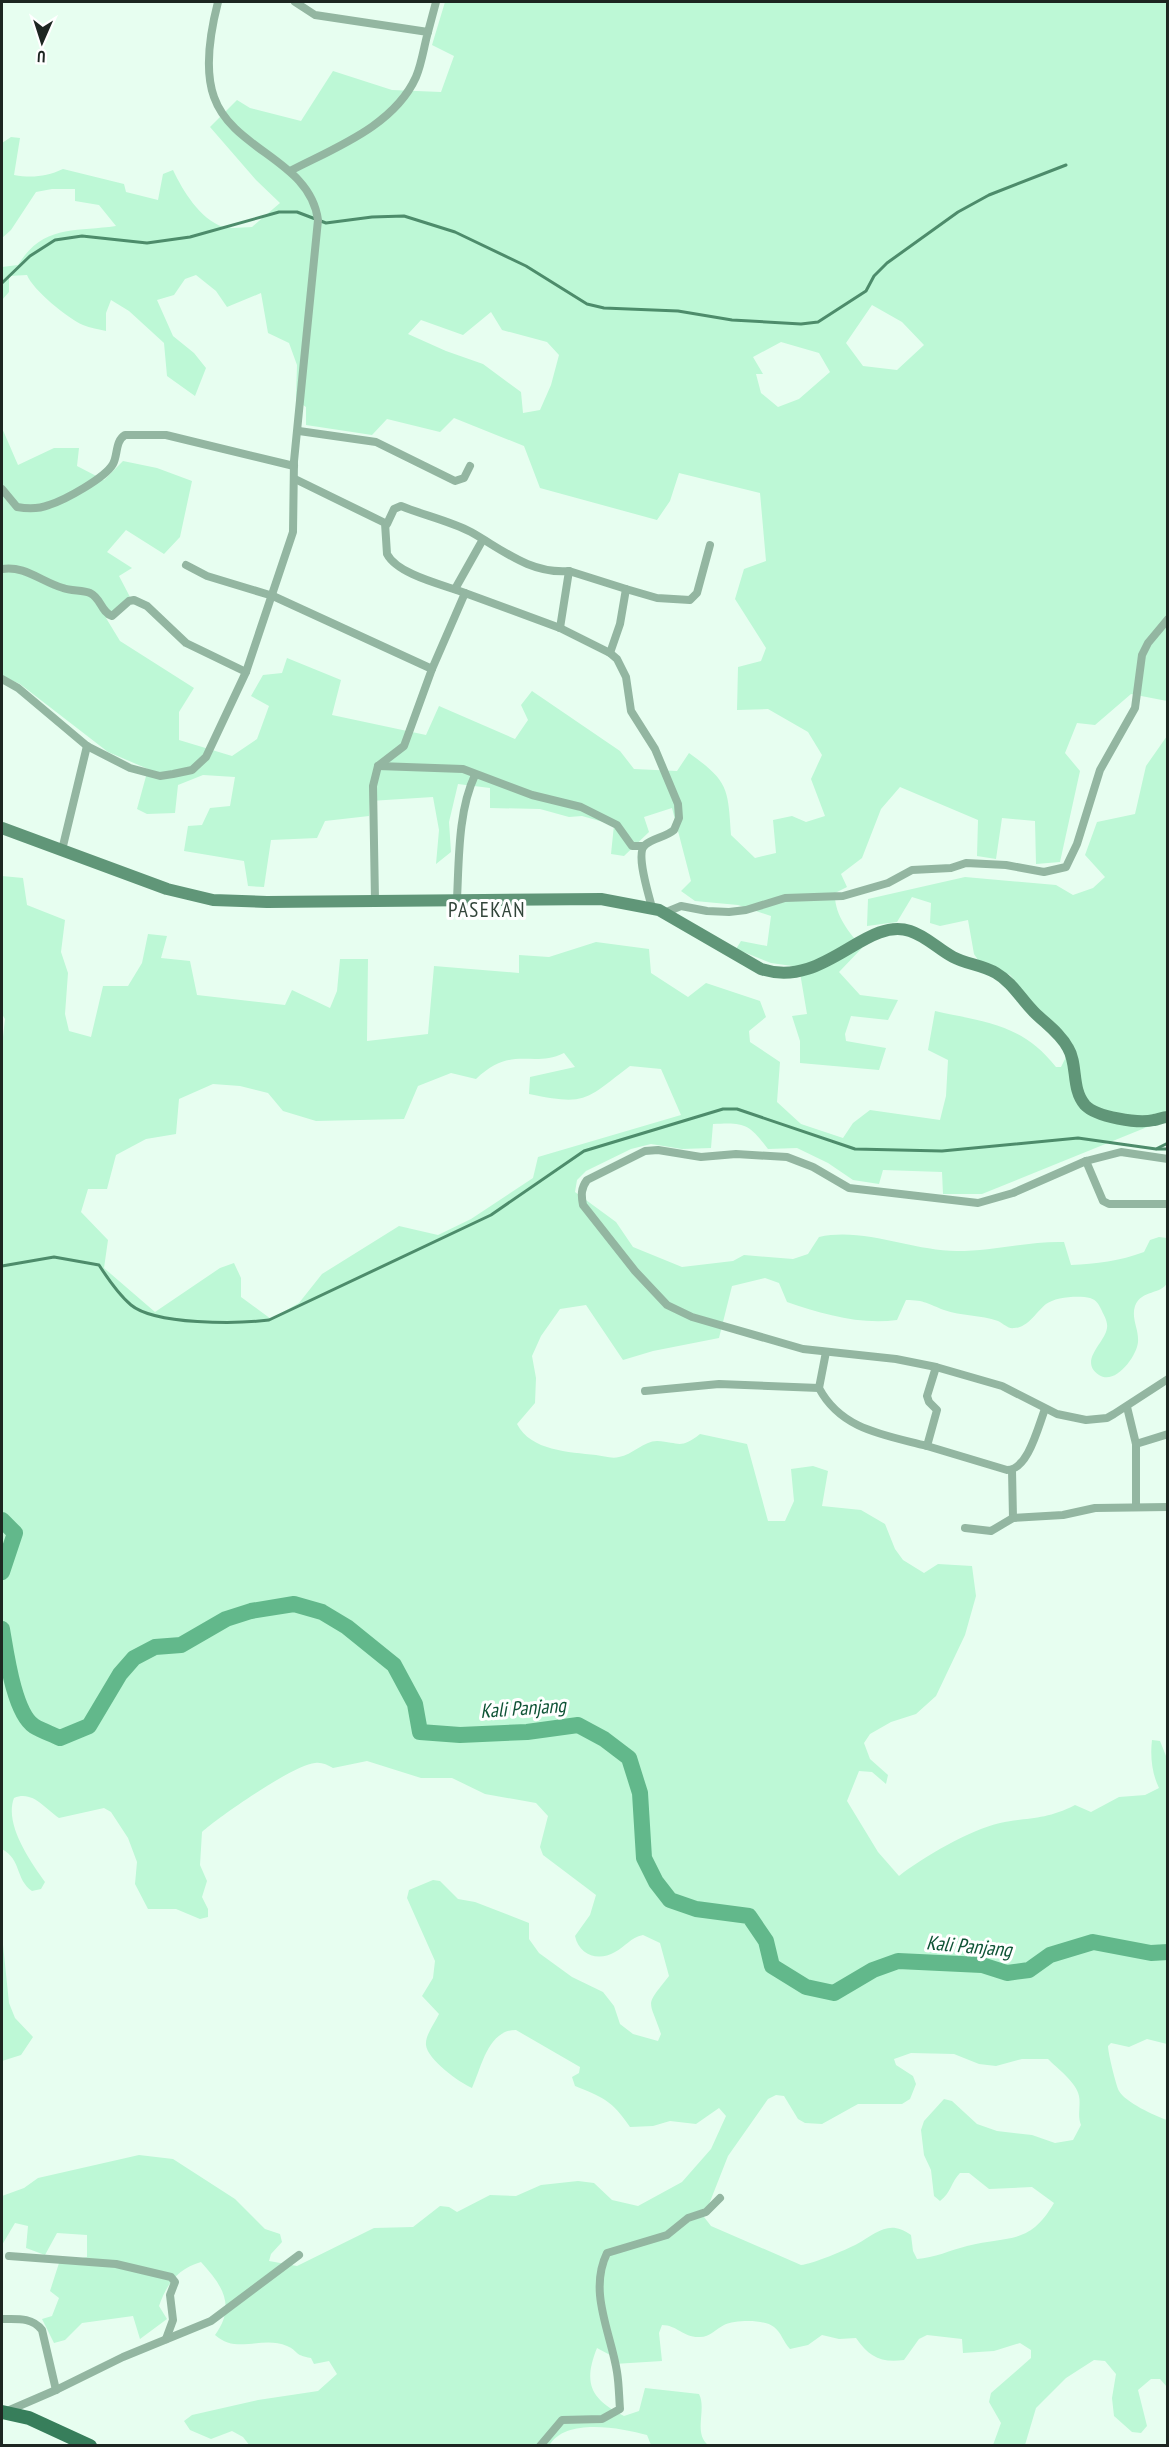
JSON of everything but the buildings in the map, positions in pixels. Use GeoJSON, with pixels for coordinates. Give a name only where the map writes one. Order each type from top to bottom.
{"type":"FeatureCollection","features":[{"type":"Feature","properties":{"kind":"main road"},"geometry":{"type":"LineString","coordinates":[[3,2412],[29,2418],[90,2445]]}},
{"type":"Feature","properties":{"kind":"street"},"geometry":{"type":"LineString","coordinates":[[2,679],[18,688],[87,746],[130,768],[166,775],[192,770],[206,757],[246,672],[273,596],[293,532],[294,466],[318,220],[310,195],[290,171],[246,139],[226,117],[214,97],[210,63],[218,2]]}},
{"type":"Feature","properties":{"kind":"street"},"geometry":{"type":"LineString","coordinates":[[295,2],[315,15],[428,32]]}},
{"type":"Feature","properties":{"kind":"street"},"geometry":{"type":"LineString","coordinates":[[290,171],[351,140],[385,116],[415,77],[436,2]]}},
{"type":"Feature","properties":{"kind":"street"},"geometry":{"type":"LineString","coordinates":[[298,431],[376,442],[455,481],[464,478],[470,466]]}},
{"type":"Feature","properties":{"kind":"street"},"geometry":{"type":"LineString","coordinates":[[2,489],[17,507],[39,507],[64,499],[105,473],[115,459],[120,439],[125,435],[166,435],[294,466]]}},
{"type":"Feature","properties":{"kind":"street"},"geometry":{"type":"LineString","coordinates":[[295,479],[387,524]]}},
{"type":"Feature","properties":{"kind":"street"},"geometry":{"type":"LineString","coordinates":[[378,766],[463,769],[532,795],[581,807],[617,825],[632,846],[644,846],[674,830],[680,811],[655,749],[631,711],[623,668],[610,653],[560,628],[421,578],[390,560],[387,554],[387,524],[394,509],[401,506],[471,532],[482,541],[526,565],[569,571],[657,598],[690,600],[697,593],[711,545]]}},
{"type":"Feature","properties":{"kind":"street"},"geometry":{"type":"LineString","coordinates":[[456,589],[482,541]]}},
{"type":"Feature","properties":{"kind":"street"},"geometry":{"type":"LineString","coordinates":[[186,565],[207,576],[273,596],[432,669]]}},
{"type":"Feature","properties":{"kind":"street"},"geometry":{"type":"LineString","coordinates":[[2,568],[13,567],[52,585],[78,593],[89,593],[98,599],[106,614],[112,616],[129,601],[134,600],[147,606],[186,644],[246,672]]}},
{"type":"Feature","properties":{"kind":"street"},"geometry":{"type":"LineString","coordinates":[[560,628],[569,571]]}},
{"type":"Feature","properties":{"kind":"street"},"geometry":{"type":"LineString","coordinates":[[610,653],[620,624],[626,589]]}},
{"type":"Feature","properties":{"kind":"street"},"geometry":{"type":"LineString","coordinates":[[375,900],[372,814],[373,786],[378,766],[404,746],[432,669],[465,593]]}},
{"type":"Feature","properties":{"kind":"street"},"geometry":{"type":"LineString","coordinates":[[658,911],[681,906],[729,912],[746,910],[785,898],[843,896],[888,883],[912,870],[951,868],[966,863],[996,864],[1044,872],[1066,867],[1077,844],[1100,770],[1135,708],[1142,655],[1148,643],[1167,619]]}},
{"type":"Feature","properties":{"kind":"street"},"geometry":{"type":"LineString","coordinates":[[62,850],[87,746]]}},
{"type":"Feature","properties":{"kind":"street"},"geometry":{"type":"LineString","coordinates":[[457,899],[460,832],[464,820],[466,794],[475,775]]}},
{"type":"Feature","properties":{"kind":"street"},"geometry":{"type":"LineString","coordinates":[[2,828],[167,889],[213,900],[267,902],[601,899],[658,911],[761,969],[777,975],[809,970],[884,930],[910,931],[954,957],[994,972],[1010,982],[1032,1010],[1061,1037],[1070,1051],[1078,1092],[1085,1105],[1097,1112],[1138,1121],[1167,1117]]}},
{"type":"Feature","properties":{"kind":"street"},"geometry":{"type":"LineString","coordinates":[[644,846],[640,859],[658,911]]}},
{"type":"Feature","properties":{"kind":"street"},"geometry":{"type":"LineString","coordinates":[[1167,1159],[1121,1152],[1086,1161],[1013,1193],[978,1203],[849,1188],[813,1167],[787,1156],[736,1154],[701,1157],[658,1150],[635,1155],[587,1180],[582,1187],[583,1204],[635,1271],[667,1305],[692,1317],[803,1349],[896,1359],[936,1367],[1002,1386],[1045,1409],[1076,1418],[1107,1418],[1127,1407],[1167,1378]]}},
{"type":"Feature","properties":{"kind":"street"},"geometry":{"type":"LineString","coordinates":[[1086,1161],[1103,1201],[1108,1204],[1167,1204]]}},
{"type":"Feature","properties":{"kind":"street"},"geometry":{"type":"LineString","coordinates":[[826,1352],[819,1388],[838,1414],[856,1426],[1012,1470],[1021,1466],[1045,1409]]}},
{"type":"Feature","properties":{"kind":"street"},"geometry":{"type":"LineString","coordinates":[[927,1446],[938,1410],[929,1402],[927,1396],[936,1367]]}},
{"type":"Feature","properties":{"kind":"street"},"geometry":{"type":"LineString","coordinates":[[645,1391],[719,1384],[819,1388]]}},
{"type":"Feature","properties":{"kind":"street"},"geometry":{"type":"LineString","coordinates":[[1127,1407],[1136,1444],[1136,1507]]}},
{"type":"Feature","properties":{"kind":"street"},"geometry":{"type":"LineString","coordinates":[[1136,1444],[1167,1434]]}},
{"type":"Feature","properties":{"kind":"street"},"geometry":{"type":"LineString","coordinates":[[1012,1470],[1013,1518]]}},
{"type":"Feature","properties":{"kind":"street"},"geometry":{"type":"LineString","coordinates":[[965,1528],[991,1531],[1013,1518],[1063,1515],[1095,1508],[1167,1507]]}},
{"type":"Feature","properties":{"kind":"street"},"geometry":{"type":"LineString","coordinates":[[540,2445],[562,2420],[602,2419],[620,2409],[617,2372],[600,2307],[602,2267],[607,2253],[667,2235],[688,2218],[706,2212],[720,2198]]}},
{"type":"Feature","properties":{"kind":"street"},"geometry":{"type":"LineString","coordinates":[[3,2412],[217,2318],[299,2255]]}},
{"type":"Feature","properties":{"kind":"street"},"geometry":{"type":"LineString","coordinates":[[9,2256],[86,2260],[171,2277],[175,2282],[170,2295],[172,2320],[166,2339]]}},
{"type":"Feature","properties":{"kind":"street"},"geometry":{"type":"LineString","coordinates":[[2,2319],[26,2319],[37,2324],[42,2330],[56,2390]]}},
{"type":"Feature","properties":{"kind":"green space"},"geometry":{"type":"Polygon","coordinates":[[[445,2],[1167,2],[1167,701],[1131,694],[1095,725],[1077,723],[1065,753],[1080,771],[1060,862],[1036,864],[1035,821],[1002,818],[996,859],[977,856],[978,820],[900,787],[881,809],[862,858],[841,874],[847,887],[835,893],[840,916],[862,948],[839,972],[860,995],[898,1000],[888,1020],[851,1016],[845,1034],[846,1041],[886,1048],[879,1070],[800,1063],[800,1041],[792,1016],[807,1014],[799,967],[771,963],[736,949],[741,941],[767,946],[771,916],[738,905],[695,901],[681,891],[691,881],[672,808],[644,817],[649,832],[624,856],[611,854],[614,825],[582,816],[569,817],[540,809],[490,808],[490,788],[458,784],[449,822],[451,852],[436,864],[439,830],[433,797],[370,801],[369,816],[325,821],[317,838],[271,840],[264,887],[248,886],[244,861],[184,851],[188,826],[202,825],[210,808],[230,806],[235,777],[203,775],[178,785],[175,813],[147,814],[137,809],[148,769],[108,752],[20,684],[2,676],[2,428],[18,465],[54,448],[79,448],[77,466],[104,480],[123,461],[157,468],[192,481],[180,537],[164,554],[126,530],[107,552],[132,568],[119,576],[130,597],[106,618],[120,641],[194,688],[179,712],[179,740],[232,756],[257,739],[269,706],[251,696],[263,675],[282,673],[287,658],[341,680],[332,715],[426,735],[439,706],[515,739],[528,720],[521,705],[532,691],[620,751],[634,769],[677,771],[689,753],[712,771],[724,786],[729,806],[731,835],[755,858],[776,853],[773,820],[792,816],[806,822],[825,816],[811,779],[822,755],[808,732],[768,709],[737,710],[738,667],[761,661],[766,648],[735,599],[744,569],[766,561],[760,493],[679,473],[670,501],[657,520],[540,488],[524,446],[454,418],[440,432],[387,419],[372,435],[306,425],[306,407],[296,400],[297,365],[289,343],[268,333],[261,293],[227,307],[216,291],[196,275],[185,279],[174,295],[157,300],[173,336],[194,353],[206,368],[195,396],[167,376],[164,343],[129,311],[111,300],[106,313],[106,331],[83,325],[68,316],[43,296],[27,275],[9,276],[9,292],[2,300],[2,267],[18,265],[38,242],[61,232],[116,226],[99,205],[75,201],[75,189],[52,189],[36,192],[11,230],[2,238],[2,143],[11,137],[20,138],[14,175],[38,176],[63,169],[124,184],[126,192],[158,200],[163,174],[173,170],[187,195],[207,218],[223,227],[252,227],[280,203],[256,180],[210,127],[237,100],[250,108],[301,121],[333,71],[392,90],[441,92],[454,56],[432,45],[445,2]],[[872,305],[846,343],[863,366],[897,370],[924,345],[902,322],[872,305]],[[491,312],[463,335],[421,320],[408,334],[483,364],[521,392],[523,413],[540,410],[551,385],[559,355],[547,342],[502,330],[491,312]],[[781,342],[753,357],[763,374],[756,374],[761,393],[778,407],[799,399],[830,372],[819,353],[781,342]]]}},
{"type":"Feature","properties":{"kind":"green space"},"geometry":{"type":"Polygon","coordinates":[[[1167,736],[1167,1119],[982,1194],[943,1194],[942,1172],[883,1170],[879,1184],[853,1180],[828,1163],[797,1148],[768,1149],[756,1134],[745,1126],[724,1123],[713,1124],[711,1148],[682,1149],[651,1144],[631,1149],[586,1171],[577,1180],[575,1192],[616,1222],[633,1247],[682,1267],[733,1261],[744,1255],[793,1259],[808,1254],[819,1237],[836,1235],[871,1237],[957,1251],[1064,1242],[1071,1265],[1126,1258],[1144,1252],[1150,1240],[1159,1237],[1167,1238],[1167,1283],[1164,1287],[1142,1297],[1135,1306],[1137,1348],[1124,1368],[1112,1376],[1105,1377],[1093,1370],[1092,1358],[1105,1334],[1107,1325],[1099,1305],[1090,1298],[1067,1297],[1055,1300],[1042,1307],[1028,1323],[1014,1328],[991,1319],[951,1312],[912,1300],[906,1300],[897,1320],[869,1321],[827,1314],[787,1302],[779,1283],[765,1278],[732,1286],[719,1338],[653,1351],[623,1360],[586,1305],[560,1309],[541,1336],[532,1356],[536,1378],[535,1403],[517,1424],[531,1440],[541,1445],[563,1451],[610,1458],[624,1456],[657,1441],[683,1444],[700,1434],[747,1444],[768,1521],[785,1521],[794,1501],[791,1469],[813,1466],[828,1471],[822,1506],[861,1510],[885,1524],[895,1549],[903,1560],[924,1573],[938,1564],[972,1566],[976,1596],[965,1635],[936,1696],[916,1714],[891,1722],[870,1734],[864,1743],[870,1759],[888,1775],[886,1784],[872,1772],[859,1771],[847,1801],[878,1852],[899,1876],[947,1845],[988,1827],[1046,1816],[1075,1805],[1091,1812],[1119,1797],[1145,1795],[1159,1788],[1153,1771],[1151,1752],[1152,1740],[1160,1741],[1168,1761],[1167,2044],[1147,2039],[1129,2047],[1111,2043],[1108,2046],[1116,2082],[1122,2095],[1141,2108],[1167,2120],[1167,2387],[1160,2379],[1151,2379],[1138,2390],[1147,2426],[1141,2433],[1132,2432],[1114,2416],[1112,2398],[1116,2374],[1105,2361],[1094,2360],[1066,2378],[1036,2408],[1025,2445],[993,2445],[1001,2423],[989,2402],[991,2393],[1031,2358],[1031,2350],[1020,2343],[994,2351],[963,2353],[962,2339],[927,2335],[919,2339],[904,2360],[889,2360],[871,2354],[856,2338],[839,2339],[822,2335],[808,2345],[790,2349],[779,2332],[769,2324],[742,2321],[729,2323],[704,2337],[689,2336],[672,2327],[662,2325],[659,2333],[662,2361],[614,2364],[610,2355],[597,2348],[593,2360],[590,2380],[592,2389],[603,2403],[624,2416],[639,2411],[645,2388],[699,2394],[702,2407],[701,2434],[708,2445],[651,2445],[647,2435],[594,2427],[567,2431],[549,2446],[250,2446],[243,2437],[232,2431],[211,2439],[190,2430],[184,2421],[192,2415],[258,2400],[318,2391],[337,2374],[329,2361],[314,2364],[311,2358],[301,2356],[291,2348],[278,2343],[232,2344],[215,2335],[225,2315],[226,2305],[221,2288],[201,2262],[174,2278],[159,2306],[167,2319],[140,2339],[133,2316],[82,2323],[65,2340],[54,2343],[42,2319],[52,2316],[59,2298],[50,2291],[59,2263],[87,2257],[87,2235],[57,2233],[45,2255],[26,2248],[28,2226],[15,2223],[2,2245],[2,2196],[24,2188],[38,2178],[139,2155],[173,2159],[235,2199],[265,2229],[280,2234],[282,2242],[271,2254],[269,2261],[297,2266],[374,2228],[413,2227],[440,2206],[449,2207],[457,2212],[490,2195],[516,2196],[541,2185],[578,2181],[594,2183],[612,2200],[638,2206],[682,2182],[711,2149],[726,2116],[719,2108],[696,2124],[670,2121],[653,2126],[630,2127],[606,2100],[575,2086],[572,2077],[579,2073],[580,2067],[516,2030],[506,2032],[492,2043],[472,2088],[445,2070],[428,2051],[427,2037],[439,2014],[422,1996],[433,1978],[435,1961],[407,1898],[409,1890],[433,1880],[440,1881],[458,1899],[475,1902],[529,1923],[529,1939],[539,1953],[572,1977],[603,1992],[614,2006],[620,2024],[633,2034],[658,2041],[661,2034],[651,2004],[652,1999],[669,1976],[660,1943],[643,1935],[631,1940],[615,1952],[602,1956],[590,1955],[581,1948],[575,1936],[590,1915],[596,1895],[543,1855],[540,1847],[548,1816],[536,1803],[485,1794],[452,1778],[421,1778],[367,1761],[333,1768],[320,1763],[305,1766],[257,1792],[202,1832],[200,1865],[207,1881],[202,1897],[208,1909],[208,1917],[200,1919],[176,1909],[148,1909],[135,1884],[137,1862],[128,1838],[111,1812],[104,1808],[59,1818],[33,1798],[21,1796],[14,1798],[12,1808],[15,1830],[26,1853],[45,1882],[41,1889],[32,1891],[27,1886],[13,1859],[2,1849],[2,1046],[5,1019],[2,1014],[2,876],[23,878],[27,905],[65,920],[61,952],[68,973],[65,1014],[69,1031],[91,1037],[103,986],[128,986],[142,963],[148,934],[167,936],[161,958],[190,961],[197,995],[285,1005],[292,990],[330,1008],[337,991],[340,959],[368,959],[367,1041],[428,1034],[434,966],[519,973],[519,955],[549,957],[596,942],[649,949],[651,973],[688,997],[706,983],[760,1001],[766,1017],[749,1031],[750,1042],[780,1062],[777,1102],[801,1124],[843,1138],[853,1123],[870,1110],[940,1120],[946,1096],[948,1060],[928,1050],[935,1011],[986,1022],[1016,1033],[1043,1053],[1056,1067],[1061,1067],[1067,1055],[1037,1009],[1010,975],[980,963],[974,954],[968,920],[940,926],[930,923],[931,903],[912,897],[897,922],[867,926],[868,899],[965,877],[1056,885],[1073,895],[1093,888],[1105,877],[1085,855],[1097,822],[1135,814],[1146,766],[1167,736]],[[564,1053],[542,1059],[501,1062],[476,1079],[451,1073],[418,1086],[404,1119],[316,1121],[283,1111],[268,1093],[240,1086],[213,1084],[179,1099],[176,1134],[146,1139],[116,1155],[107,1189],[88,1189],[81,1212],[108,1240],[104,1268],[155,1312],[220,1268],[234,1263],[241,1278],[241,1297],[271,1319],[299,1303],[322,1274],[399,1226],[438,1235],[471,1219],[533,1178],[538,1157],[681,1115],[661,1069],[630,1066],[594,1093],[575,1099],[548,1098],[529,1094],[530,1077],[575,1067],[564,1053]],[[911,2053],[894,2059],[896,2065],[913,2076],[916,2084],[910,2099],[902,2104],[858,2104],[822,2124],[805,2123],[798,2119],[784,2096],[776,2095],[768,2099],[728,2156],[704,2217],[711,2226],[801,2265],[837,2253],[883,2229],[896,2228],[911,2235],[913,2251],[917,2259],[936,2256],[967,2246],[1017,2237],[1036,2226],[1054,2203],[1032,2187],[989,2189],[969,2173],[960,2173],[944,2198],[940,2201],[934,2196],[931,2170],[924,2155],[921,2130],[924,2121],[944,2099],[952,2101],[977,2124],[997,2131],[1032,2135],[1055,2143],[1073,2140],[1081,2125],[1079,2096],[1075,2086],[1048,2059],[1022,2059],[996,2066],[979,2064],[954,2054],[911,2053]]]}},
{"type":"Feature","properties":{"kind":"green space"},"geometry":{"type":"Polygon","coordinates":[[[2,1935],[9,2003],[15,2018],[33,2037],[21,2055],[2,2061],[2,1935]]]}},
{"type":"Feature","properties":{"kind":"waterway"},"geometry":{"type":"LineString","coordinates":[[2,283],[30,256],[55,240],[82,236],[147,243],[190,237],[279,212],[297,212],[326,223],[372,217],[404,216],[455,232],[526,266],[587,304],[604,308],[678,311],[732,320],[801,324],[818,322],[866,291],[874,276],[887,263],[958,212],[989,195],[1066,165]]}},
{"type":"Feature","properties":{"kind":"waterway"},"geometry":{"type":"LineString","coordinates":[[2,1266],[54,1257],[99,1265],[122,1296],[143,1312],[197,1322],[269,1320],[491,1215],[584,1151],[723,1109],[737,1109],[855,1149],[942,1151],[1078,1138],[1156,1149],[1168,1143]]}},
{"type":"Feature","properties":{"kind":"waterway"},"geometry":{"type":"LineString","coordinates":[[1157,1149],[1168,1149]]}},
{"type":"Feature","properties":{"kind":"waterway","name":"Kali Panjang"},"geometry":{"type":"LineString","coordinates":[[2,1520],[15,1533],[2,1572]]}},
{"type":"Feature","properties":{"kind":"waterway","name":"Kali Panjang"},"geometry":{"type":"LineString","coordinates":[[2,1629],[12,1681],[21,1709],[34,1726],[60,1738],[89,1726],[120,1674],[134,1658],[155,1647],[181,1645],[226,1619],[251,1611],[294,1604],[322,1612],[347,1627],[394,1665],[415,1704],[420,1732],[460,1735],[527,1732],[578,1725],[604,1739],[629,1758],[640,1793],[644,1858],[656,1882],[670,1900],[696,1909],[749,1916],[766,1941],[772,1966],[806,1987],[834,1993],[873,1970],[898,1961],[982,1965],[1007,1973],[1029,1970],[1050,1955],[1093,1942],[1151,1953],[1168,1952]]}},
{"type":"Feature","properties":{"kind":"district","name":"PASEKAN"},"geometry":{"type":"Point","coordinates":[487,910]}}]}
